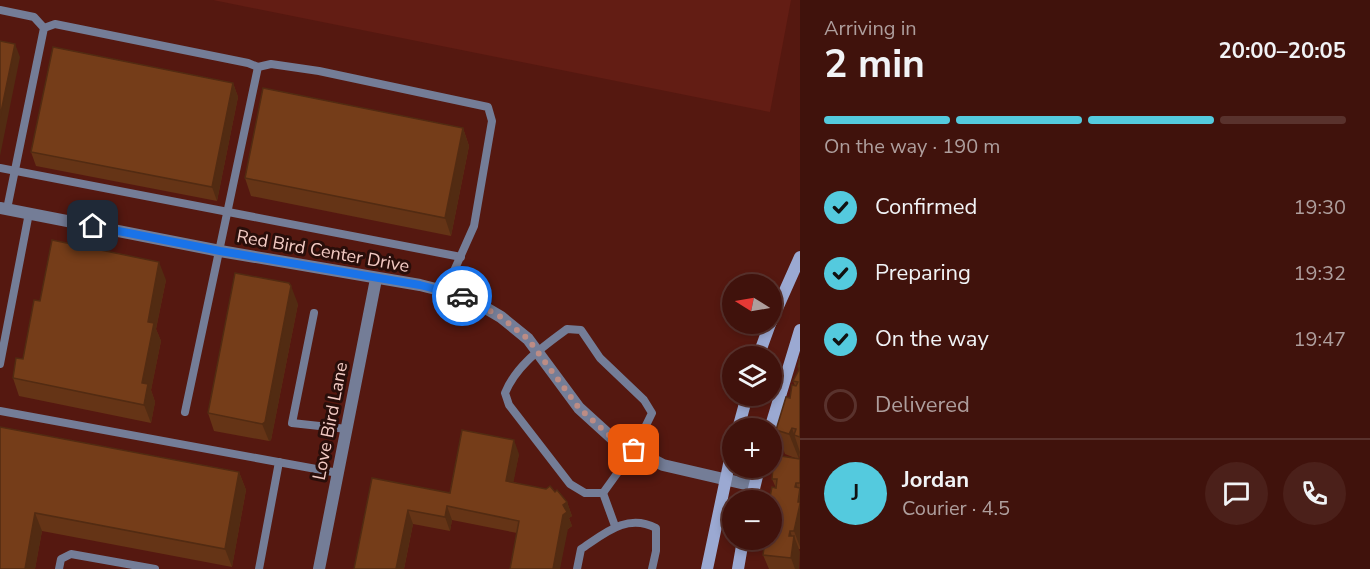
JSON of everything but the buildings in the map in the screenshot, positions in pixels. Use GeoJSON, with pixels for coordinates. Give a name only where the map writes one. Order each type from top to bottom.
{"type":"FeatureCollection","features":[{"type":"Feature","properties":{"kind":"main road"},"geometry":{"type":"LineString","coordinates":[[782,298],[800,257]]}},
{"type":"Feature","properties":{"kind":"main road"},"geometry":{"type":"LineString","coordinates":[[773,418],[800,330]]}},
{"type":"Feature","properties":{"kind":"main road"},"geometry":{"type":"LineString","coordinates":[[753,490],[756,478]]}},
{"type":"Feature","properties":{"kind":"main road"},"geometry":{"type":"LineString","coordinates":[[707,569],[724,480]]}},
{"type":"Feature","properties":{"kind":"main road"},"geometry":{"type":"LineString","coordinates":[[738,569],[741,550]]}},
{"type":"Feature","properties":{"kind":"street","name":"Red Bird Center Drive"},"geometry":{"type":"LineString","coordinates":[[3,208],[220,251],[445,291],[466,297],[501,317],[528,339],[579,408],[612,438],[663,465],[754,486]]}},
{"type":"Feature","properties":{"kind":"street","name":"Love Bird Lane"},"geometry":{"type":"LineString","coordinates":[[319,569],[376,279]]}},
{"type":"Feature","properties":{"kind":"lane"},"geometry":{"type":"LineString","coordinates":[[0,10],[34,17],[44,28]]}},
{"type":"Feature","properties":{"kind":"lane"},"geometry":{"type":"LineString","coordinates":[[44,28],[55,24],[248,63],[258,67],[271,64],[319,71],[488,107],[492,122],[474,226],[445,291]]}},
{"type":"Feature","properties":{"kind":"lane"},"geometry":{"type":"LineString","coordinates":[[3,208],[14,171],[44,28]]}},
{"type":"Feature","properties":{"kind":"lane"},"geometry":{"type":"LineString","coordinates":[[185,412],[258,67]]}},
{"type":"Feature","properties":{"kind":"lane"},"geometry":{"type":"LineString","coordinates":[[0,168],[461,257]]}},
{"type":"Feature","properties":{"kind":"lane"},"geometry":{"type":"LineString","coordinates":[[0,364],[29,213]]}},
{"type":"Feature","properties":{"kind":"lane"},"geometry":{"type":"LineString","coordinates":[[314,313],[292,423],[347,429]]}},
{"type":"Feature","properties":{"kind":"lane"},"geometry":{"type":"LineString","coordinates":[[567,329],[581,330],[600,358],[644,400],[651,413],[634,450],[603,493],[585,493],[570,484],[509,405],[505,393],[513,375],[537,351],[567,329]]}},
{"type":"Feature","properties":{"kind":"lane"},"geometry":{"type":"LineString","coordinates":[[0,411],[338,473]]}},
{"type":"Feature","properties":{"kind":"lane"},"geometry":{"type":"LineString","coordinates":[[259,569],[279,462]]}},
{"type":"Feature","properties":{"kind":"lane"},"geometry":{"type":"LineString","coordinates":[[603,493],[615,526]]}},
{"type":"Feature","properties":{"kind":"lane"},"geometry":{"type":"LineString","coordinates":[[577,569],[581,549],[615,526],[643,521],[656,528],[652,569]]}},
{"type":"Feature","properties":{"kind":"lane"},"geometry":{"type":"LineString","coordinates":[[59,569],[61,559],[71,554],[155,569]]}},
{"type":"Feature","properties":{"kind":"shaded area"},"geometry":{"type":"Polygon","coordinates":[[[213,0],[791,0],[770,112],[213,0]]]}},
{"type":"Feature","properties":{"kind":"way so far"},"geometry":{"type":"LineString","coordinates":[[462,296],[501,317],[528,339],[579,408],[612,438],[634,450]]}},
{"type":"Feature","properties":{"kind":"route"},"geometry":{"type":"LineString","coordinates":[[93,226],[220,251],[420,285],[462,296]]}}]}
